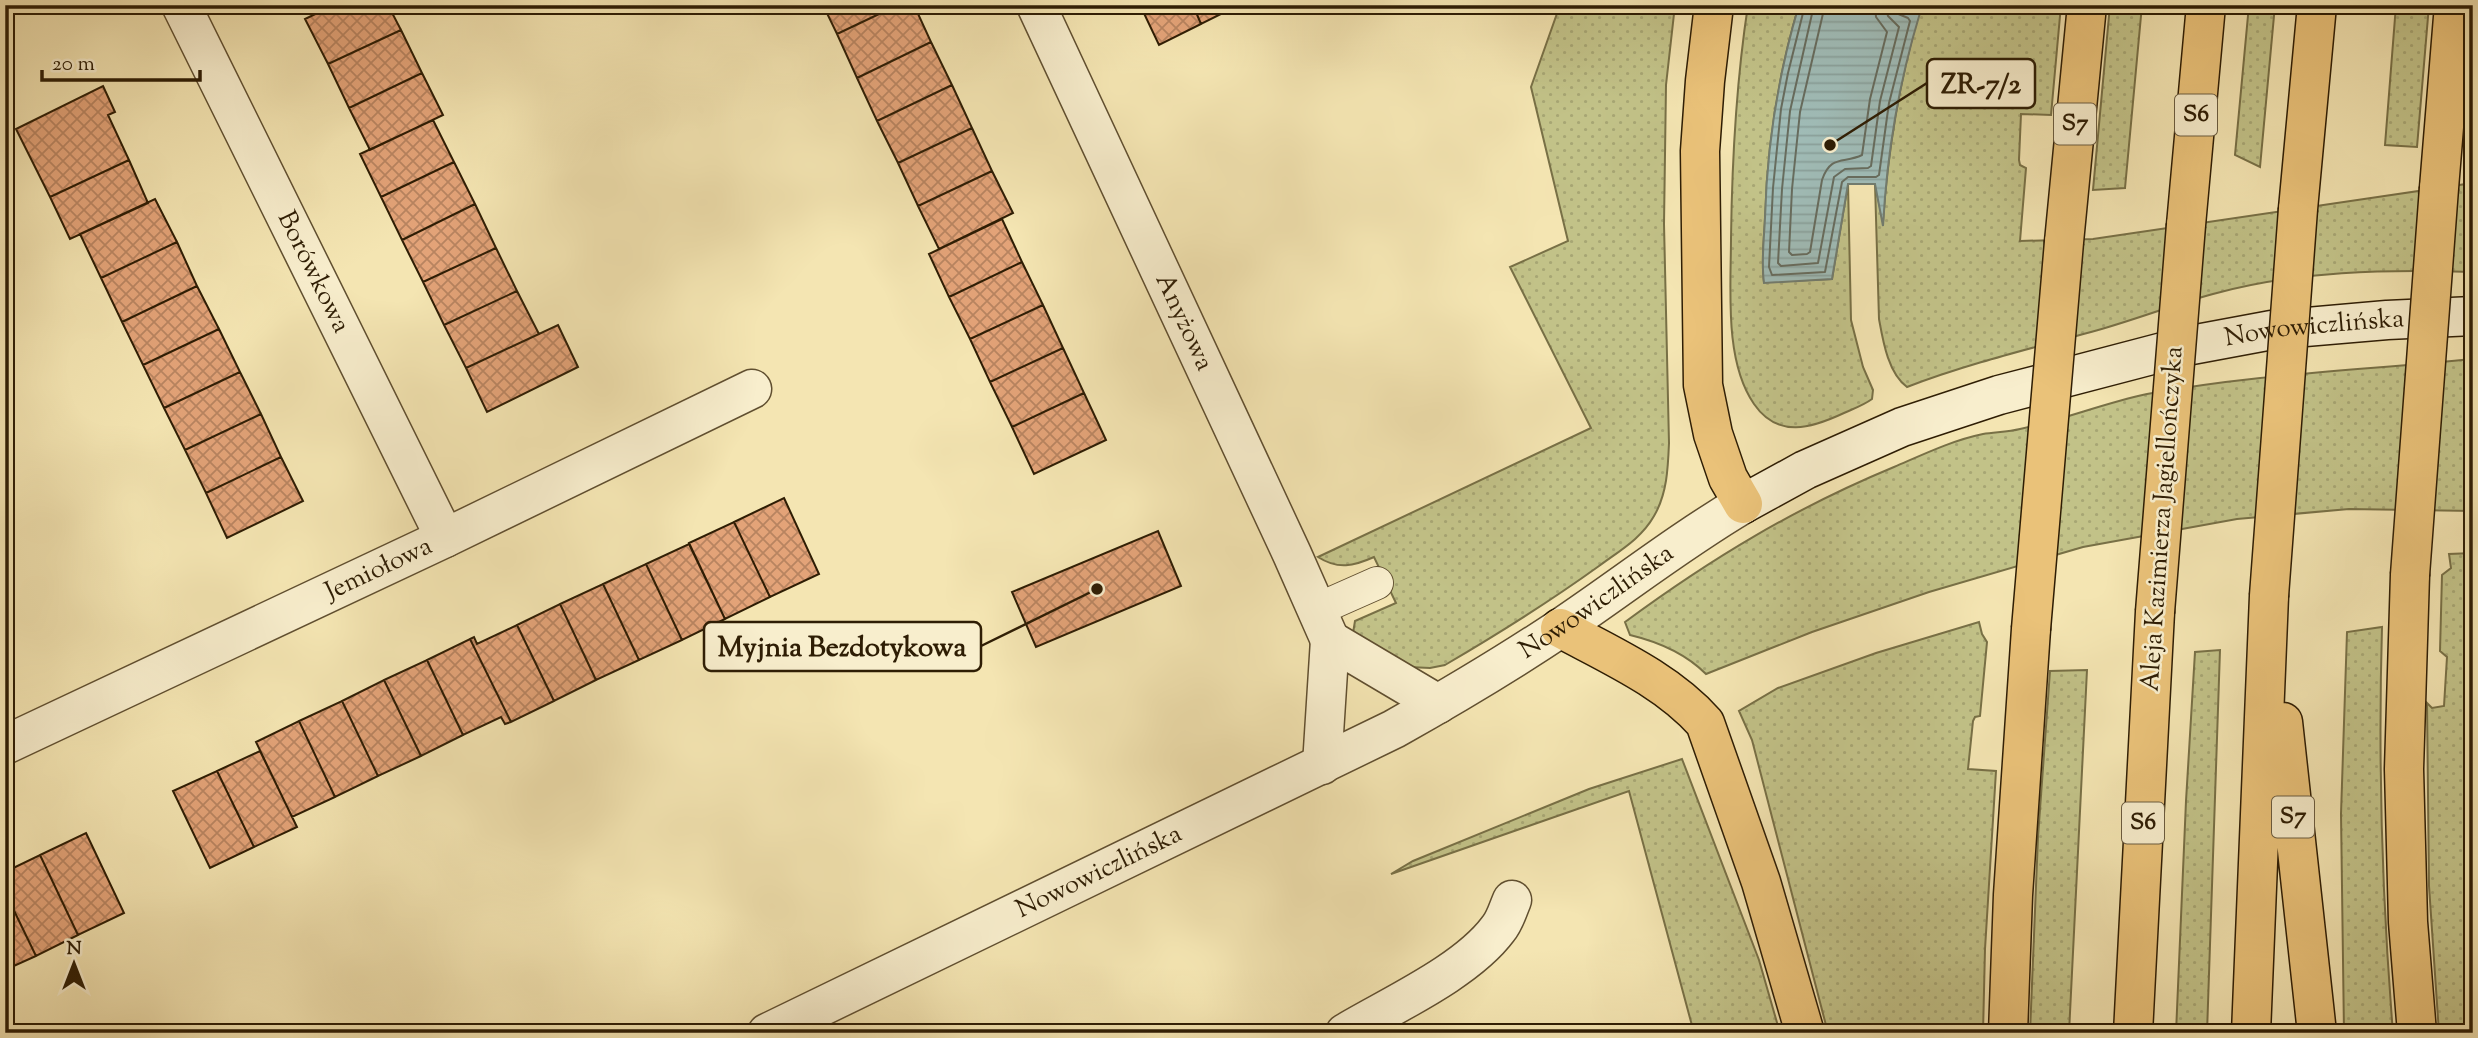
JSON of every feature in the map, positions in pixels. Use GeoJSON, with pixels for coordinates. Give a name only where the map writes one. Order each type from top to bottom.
{"type":"FeatureCollection","features":[{"type":"Feature","properties":{"kind":"highway"},"geometry":{"type":"LineString","coordinates":[[1714,5],[1700,151],[1703,385],[1713,434],[1728,478],[1743,504]]}},
{"type":"Feature","properties":{"kind":"highway","name":"S7"},"geometry":{"type":"LineString","coordinates":[[2008,1033],[2014,882],[2031,629],[2087,5]]}},
{"type":"Feature","properties":{"kind":"highway","name":"Aleja Kazimierza Jagiellończyka"},"geometry":{"type":"LineString","coordinates":[[2133,1033],[2155,612],[2206,5]]}},
{"type":"Feature","properties":{"kind":"highway","name":"S7"},"geometry":{"type":"LineString","coordinates":[[2251,1033],[2269,599],[2298,209],[2317,5]]}},
{"type":"Feature","properties":{"kind":"highway"},"geometry":{"type":"LineString","coordinates":[[2417,1033],[2408,922],[2404,769],[2410,575],[2454,5]]}},
{"type":"Feature","properties":{"kind":"highway","name":"S7"},"geometry":{"type":"LineString","coordinates":[[2269,599],[2317,1033]]}},
{"type":"Feature","properties":{"kind":"highway"},"geometry":{"type":"LineString","coordinates":[[1560,628],[1645,674],[1705,723],[1761,882],[1805,1033]]}},
{"type":"Feature","properties":{"kind":"street","name":"Borówkowa"},"geometry":{"type":"LineString","coordinates":[[181,5],[445,538]]}},
{"type":"Feature","properties":{"kind":"street","name":"Anyżowa"},"geometry":{"type":"LineString","coordinates":[[1036,5],[1323,625]]}},
{"type":"Feature","properties":{"kind":"street","name":"Nowowiczlińska"},"geometry":{"type":"LineString","coordinates":[[767,1033],[1322,765],[1438,704],[1560,628],[1691,535],[1805,470],[1902,427],[1999,395],[2159,353],[2272,330],[2473,316]]}},
{"type":"Feature","properties":{"kind":"street","name":"Jemiołowa"},"geometry":{"type":"LineString","coordinates":[[5,745],[445,538],[752,389]]}},
{"type":"Feature","properties":{"kind":"street"},"geometry":{"type":"LineString","coordinates":[[1323,625],[1438,704]]}},
{"type":"Feature","properties":{"kind":"street"},"geometry":{"type":"LineString","coordinates":[[1322,765],[1323,625]]}},
{"type":"Feature","properties":{"kind":"street"},"geometry":{"type":"LineString","coordinates":[[1345,1033],[1455,969],[1482,949],[1500,927],[1512,900]]}},
{"type":"Feature","properties":{"kind":"lane"},"geometry":{"type":"LineString","coordinates":[[1323,625],[1377,583]]}},
{"type":"Feature","properties":{"kind":"green space"},"geometry":{"type":"Polygon","coordinates":[[[1560,5],[1675,5],[1666,85],[1664,224],[1669,443],[1664,490],[1649,524],[1622,550],[1523,617],[1445,665],[1430,668],[1409,667],[1353,633],[1355,621],[1396,603],[1374,557],[1360,563],[1339,565],[1318,557],[1591,428],[1510,267],[1568,241],[1531,87],[1560,5]]]}},
{"type":"Feature","properties":{"kind":"green space"},"geometry":{"type":"Polygon","coordinates":[[[1748,5],[1799,5],[1785,58],[1771,137],[1763,250],[1764,282],[1832,279],[1848,184],[1851,320],[1863,367],[1873,390],[1872,399],[1808,426],[1785,426],[1763,415],[1744,387],[1734,346],[1730,301],[1732,179],[1748,5]]]}},
{"type":"Feature","properties":{"kind":"green space"},"geometry":{"type":"Polygon","coordinates":[[[1889,5],[2061,5],[2051,115],[2021,114],[2019,160],[2020,165],[2026,168],[2020,241],[2093,239],[2473,183],[2473,272],[2342,273],[2244,286],[1975,364],[1907,387],[1891,365],[1879,319],[1875,184],[1883,222],[1895,116],[1919,13],[1889,5]]]}},
{"type":"Feature","properties":{"kind":"green space"},"geometry":{"type":"Polygon","coordinates":[[[2110,5],[2142,5],[2125,188],[2093,190],[2110,5]]]}},
{"type":"Feature","properties":{"kind":"green space"},"geometry":{"type":"Polygon","coordinates":[[[2249,5],[2275,5],[2260,167],[2235,155],[2249,5]]]}},
{"type":"Feature","properties":{"kind":"green space"},"geometry":{"type":"Polygon","coordinates":[[[2396,5],[2429,5],[2417,147],[2385,145],[2396,5]]]}},
{"type":"Feature","properties":{"kind":"green space"},"geometry":{"type":"Polygon","coordinates":[[[2473,359],[2473,511],[2349,509],[2237,519],[2083,547],[1929,592],[1812,632],[1706,674],[1671,649],[1630,635],[1625,622],[1722,556],[1788,517],[1858,483],[1960,440],[2011,431],[2147,394],[2188,387],[2473,359]]]}},
{"type":"Feature","properties":{"kind":"green space"},"geometry":{"type":"Polygon","coordinates":[[[2473,553],[2473,1033],[2439,1033],[2429,886],[2427,703],[2432,708],[2444,706],[2447,657],[2440,651],[2442,575],[2451,568],[2449,554],[2473,553]]]}},
{"type":"Feature","properties":{"kind":"green space"},"geometry":{"type":"Polygon","coordinates":[[[1979,622],[1987,642],[1980,716],[1973,721],[1968,769],[1996,771],[1985,949],[1983,1033],[1828,1033],[1752,740],[1739,711],[1778,688],[1876,653],[1979,622]]]}},
{"type":"Feature","properties":{"kind":"green space"},"geometry":{"type":"Polygon","coordinates":[[[2382,627],[2382,830],[2393,1033],[2344,1033],[2341,814],[2347,632],[2382,627]]]}},
{"type":"Feature","properties":{"kind":"green space"},"geometry":{"type":"Polygon","coordinates":[[[2220,650],[2207,1033],[2176,1033],[2195,652],[2220,650]]]}},
{"type":"Feature","properties":{"kind":"green space"},"geometry":{"type":"Polygon","coordinates":[[[2087,670],[2069,1033],[2030,1033],[2038,837],[2050,671],[2087,670]]]}},
{"type":"Feature","properties":{"kind":"green space"},"geometry":{"type":"Polygon","coordinates":[[[1682,759],[1759,960],[1780,1033],[1694,1033],[1629,791],[1391,874],[1413,861],[1589,789],[1682,759]]]}},
{"type":"Feature","properties":{"kind":"water"},"geometry":{"type":"Polygon","coordinates":[[[1799,5],[1889,5],[1920,13],[1905,66],[1895,118],[1883,226],[1875,184],[1848,184],[1832,279],[1764,283],[1763,250],[1771,137],[1785,58],[1799,5]]]}},
{"type":"Feature","properties":{"kind":"building"},"geometry":{"type":"Polygon","coordinates":[[[334,5],[388,5],[401,30],[328,64],[305,19],[334,5]]]}},
{"type":"Feature","properties":{"kind":"building"},"geometry":{"type":"Polygon","coordinates":[[[823,5],[898,5],[837,34],[823,5]]]}},
{"type":"Feature","properties":{"kind":"building"},"geometry":{"type":"Polygon","coordinates":[[[898,5],[914,5],[931,42],[857,78],[837,34],[898,5]]]}},
{"type":"Feature","properties":{"kind":"building"},"geometry":{"type":"Polygon","coordinates":[[[1140,5],[1193,5],[1201,24],[1159,45],[1140,5]]]}},
{"type":"Feature","properties":{"kind":"building"},"geometry":{"type":"Polygon","coordinates":[[[1193,5],[1239,5],[1201,24],[1193,5]]]}},
{"type":"Feature","properties":{"kind":"building"},"geometry":{"type":"Polygon","coordinates":[[[401,30],[422,73],[349,108],[328,64],[401,30]]]}},
{"type":"Feature","properties":{"kind":"building"},"geometry":{"type":"Polygon","coordinates":[[[931,42],[952,85],[877,121],[857,78],[931,42]]]}},
{"type":"Feature","properties":{"kind":"building"},"geometry":{"type":"Polygon","coordinates":[[[422,73],[443,115],[370,150],[349,108],[422,73]]]}},
{"type":"Feature","properties":{"kind":"building"},"geometry":{"type":"Polygon","coordinates":[[[952,85],[972,128],[898,163],[877,121],[952,85]]]}},
{"type":"Feature","properties":{"kind":"building"},"geometry":{"type":"Polygon","coordinates":[[[103,86],[115,112],[108,115],[129,160],[50,197],[16,129],[103,86]]]}},
{"type":"Feature","properties":{"kind":"building"},"geometry":{"type":"Polygon","coordinates":[[[433,120],[454,162],[381,197],[360,154],[433,120]]]}},
{"type":"Feature","properties":{"kind":"building"},"geometry":{"type":"Polygon","coordinates":[[[972,128],[992,171],[918,206],[898,163],[972,128]]]}},
{"type":"Feature","properties":{"kind":"building"},"geometry":{"type":"Polygon","coordinates":[[[129,160],[148,203],[70,239],[50,197],[129,160]]]}},
{"type":"Feature","properties":{"kind":"building"},"geometry":{"type":"Polygon","coordinates":[[[454,162],[475,204],[402,240],[381,197],[454,162]]]}},
{"type":"Feature","properties":{"kind":"building"},"geometry":{"type":"Polygon","coordinates":[[[992,171],[1013,213],[939,249],[918,206],[992,171]]]}},
{"type":"Feature","properties":{"kind":"building"},"geometry":{"type":"Polygon","coordinates":[[[155,199],[177,242],[101,278],[80,234],[155,199]]]}},
{"type":"Feature","properties":{"kind":"building"},"geometry":{"type":"Polygon","coordinates":[[[475,204],[496,248],[423,282],[402,240],[475,204]]]}},
{"type":"Feature","properties":{"kind":"building"},"geometry":{"type":"Polygon","coordinates":[[[1002,219],[1022,262],[949,297],[929,254],[1002,219]]]}},
{"type":"Feature","properties":{"kind":"building"},"geometry":{"type":"Polygon","coordinates":[[[177,242],[197,286],[122,322],[101,278],[177,242]]]}},
{"type":"Feature","properties":{"kind":"building"},"geometry":{"type":"Polygon","coordinates":[[[496,248],[517,291],[444,325],[423,282],[496,248]]]}},
{"type":"Feature","properties":{"kind":"building"},"geometry":{"type":"Polygon","coordinates":[[[1022,262],[1043,305],[970,339],[949,297],[1022,262]]]}},
{"type":"Feature","properties":{"kind":"building"},"geometry":{"type":"Polygon","coordinates":[[[197,286],[219,329],[143,365],[122,322],[197,286]]]}},
{"type":"Feature","properties":{"kind":"building"},"geometry":{"type":"Polygon","coordinates":[[[517,291],[539,334],[466,368],[444,325],[517,291]]]}},
{"type":"Feature","properties":{"kind":"building"},"geometry":{"type":"Polygon","coordinates":[[[1043,305],[1063,348],[990,382],[970,339],[1043,305]]]}},
{"type":"Feature","properties":{"kind":"building"},"geometry":{"type":"Polygon","coordinates":[[[558,325],[578,367],[487,412],[466,368],[558,325]]]}},
{"type":"Feature","properties":{"kind":"building"},"geometry":{"type":"Polygon","coordinates":[[[219,329],[240,372],[164,408],[143,365],[219,329]]]}},
{"type":"Feature","properties":{"kind":"building"},"geometry":{"type":"Polygon","coordinates":[[[1063,348],[1084,393],[1012,427],[990,382],[1063,348]]]}},
{"type":"Feature","properties":{"kind":"building"},"geometry":{"type":"Polygon","coordinates":[[[240,372],[261,414],[185,450],[164,408],[240,372]]]}},
{"type":"Feature","properties":{"kind":"building"},"geometry":{"type":"Polygon","coordinates":[[[1084,393],[1106,440],[1034,474],[1012,427],[1084,393]]]}},
{"type":"Feature","properties":{"kind":"building"},"geometry":{"type":"Polygon","coordinates":[[[261,414],[281,457],[206,493],[185,450],[261,414]]]}},
{"type":"Feature","properties":{"kind":"building"},"geometry":{"type":"Polygon","coordinates":[[[281,457],[303,501],[227,538],[206,493],[281,457]]]}},
{"type":"Feature","properties":{"kind":"building"},"geometry":{"type":"Polygon","coordinates":[[[784,498],[819,574],[770,597],[734,522],[784,498]]]}},
{"type":"Feature","properties":{"kind":"building"},"geometry":{"type":"Polygon","coordinates":[[[734,522],[770,597],[725,619],[689,543],[734,522]]]}},
{"type":"Feature","properties":{"kind":"building"},"geometry":{"type":"Polygon","coordinates":[[[1158,531],[1181,586],[1036,647],[1012,592],[1158,531]]]}},
{"type":"Feature","properties":{"kind":"building"},"geometry":{"type":"Polygon","coordinates":[[[689,544],[725,619],[682,640],[646,564],[689,544]]]}},
{"type":"Feature","properties":{"kind":"building"},"geometry":{"type":"Polygon","coordinates":[[[646,564],[682,640],[639,660],[603,584],[646,564]]]}},
{"type":"Feature","properties":{"kind":"building"},"geometry":{"type":"Polygon","coordinates":[[[603,584],[639,660],[596,680],[560,604],[603,584]]]}},
{"type":"Feature","properties":{"kind":"building"},"geometry":{"type":"Polygon","coordinates":[[[560,604],[596,680],[554,701],[517,625],[560,604]]]}},
{"type":"Feature","properties":{"kind":"building"},"geometry":{"type":"Polygon","coordinates":[[[517,625],[554,701],[511,722],[470,639],[474,637],[477,644],[517,625]]]}},
{"type":"Feature","properties":{"kind":"building"},"geometry":{"type":"Polygon","coordinates":[[[470,639],[511,722],[505,724],[501,717],[463,735],[427,660],[470,639]]]}},
{"type":"Feature","properties":{"kind":"building"},"geometry":{"type":"Polygon","coordinates":[[[427,660],[463,735],[421,756],[384,680],[427,660]]]}},
{"type":"Feature","properties":{"kind":"building"},"geometry":{"type":"Polygon","coordinates":[[[384,680],[421,756],[378,776],[342,701],[384,680]]]}},
{"type":"Feature","properties":{"kind":"building"},"geometry":{"type":"Polygon","coordinates":[[[342,701],[378,776],[335,797],[299,721],[342,701]]]}},
{"type":"Feature","properties":{"kind":"building"},"geometry":{"type":"Polygon","coordinates":[[[299,721],[335,797],[292,817],[256,742],[299,721]]]}},
{"type":"Feature","properties":{"kind":"building"},"geometry":{"type":"Polygon","coordinates":[[[260,751],[297,827],[254,847],[217,771],[260,751]]]}},
{"type":"Feature","properties":{"kind":"building"},"geometry":{"type":"Polygon","coordinates":[[[217,771],[254,847],[210,868],[173,791],[217,771]]]}},
{"type":"Feature","properties":{"kind":"building"},"geometry":{"type":"Polygon","coordinates":[[[86,833],[124,913],[78,935],[40,855],[86,833]]]}},
{"type":"Feature","properties":{"kind":"building"},"geometry":{"type":"Polygon","coordinates":[[[40,855],[78,935],[36,956],[5,892],[5,872],[40,855]]]}},
{"type":"Feature","properties":{"kind":"building"},"geometry":{"type":"Polygon","coordinates":[[[5,892],[36,956],[5,970],[5,892]]]}},
{"type":"Feature","properties":{"kind":"place","name":"ZR-7/2"},"geometry":{"type":"Point","coordinates":[1830,145]}},
{"type":"Feature","properties":{"kind":"place","name":"Myjnia Bezdotykowa"},"geometry":{"type":"Point","coordinates":[1097,589]}}]}
